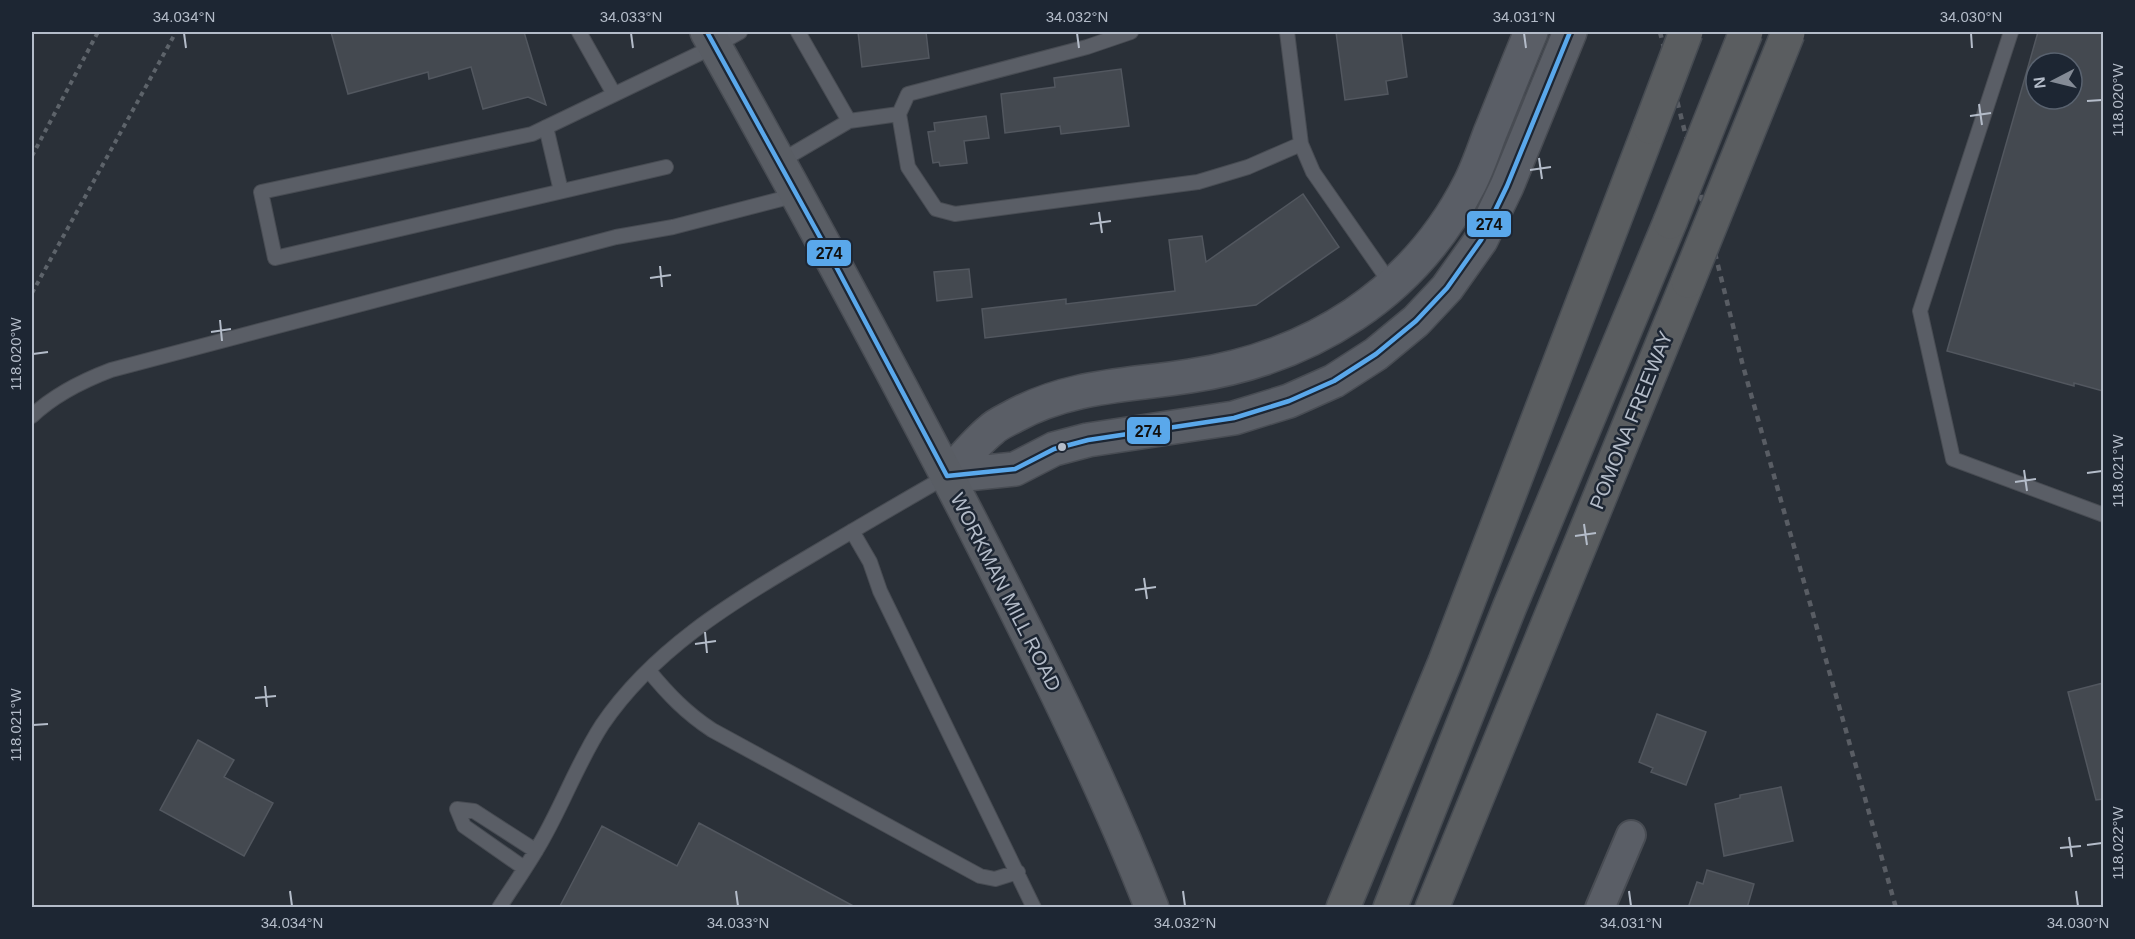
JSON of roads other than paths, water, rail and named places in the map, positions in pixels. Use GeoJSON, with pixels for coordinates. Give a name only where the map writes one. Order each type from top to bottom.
{"type":"FeatureCollection","features":[{"type":"Feature","properties":{"kind":"highway"},"geometry":{"type":"LineString","coordinates":[[1343,908],[1445,662],[1686,32]]}},
{"type":"Feature","properties":{"kind":"highway"},"geometry":{"type":"LineString","coordinates":[[1390,908],[1510,606],[1670,222],[1746,32]]}},
{"type":"Feature","properties":{"kind":"highway","name":"POMONA FREEWAY"},"geometry":{"type":"LineString","coordinates":[[1432,908],[1789,32]]}},
{"type":"Feature","properties":{"kind":"highway"},"geometry":{"type":"LineString","coordinates":[[1319,908],[1445,662]]}},
{"type":"Feature","properties":{"kind":"main road","name":"WORKMAN MILL ROAD"},"geometry":{"type":"LineString","coordinates":[[721,36],[779,162],[947,476],[1078,735],[1152,908]]}},
{"type":"Feature","properties":{"kind":"street"},"geometry":{"type":"LineString","coordinates":[[947,476],[992,429],[1036,404],[1078,391],[1191,376],[1276,356],[1318,337],[1392,286],[1425,251],[1470,183],[1531,32]]}},
{"type":"Feature","properties":{"kind":"street"},"geometry":{"type":"LineString","coordinates":[[947,476],[1015,470],[1054,449],[1088,440],[1234,418],[1289,401],[1334,381],[1376,354],[1416,321],[1447,288],[1481,240],[1507,186],[1570,32]]}},
{"type":"Feature","properties":{"kind":"street"},"geometry":{"type":"LineString","coordinates":[[1600,908],[1631,836]]}},
{"type":"Feature","properties":{"kind":"lane"},"geometry":{"type":"LineString","coordinates":[[579,32],[614,94]]}},
{"type":"Feature","properties":{"kind":"lane"},"geometry":{"type":"LineString","coordinates":[[798,32],[849,121]]}},
{"type":"Feature","properties":{"kind":"lane"},"geometry":{"type":"LineString","coordinates":[[1131,32],[1087,47],[908,94],[899,114],[908,167],[936,209],[955,214],[1198,182],[1248,167],[1301,144]]}},
{"type":"Feature","properties":{"kind":"lane"},"geometry":{"type":"LineString","coordinates":[[1287,32],[1301,144],[1313,172],[1392,286]]}},
{"type":"Feature","properties":{"kind":"lane"},"geometry":{"type":"LineString","coordinates":[[2011,32],[1920,311],[1953,459],[2103,515]]}},
{"type":"Feature","properties":{"kind":"lane"},"geometry":{"type":"LineString","coordinates":[[666,167],[275,258],[261,192],[532,134],[614,94],[721,36]]}},
{"type":"Feature","properties":{"kind":"lane"},"geometry":{"type":"LineString","coordinates":[[779,162],[849,121],[899,114]]}},
{"type":"Feature","properties":{"kind":"lane"},"geometry":{"type":"LineString","coordinates":[[546,127],[561,191]]}},
{"type":"Feature","properties":{"kind":"lane"},"geometry":{"type":"LineString","coordinates":[[32,416],[52,400],[77,385],[111,370],[616,237],[673,227],[797,195]]}},
{"type":"Feature","properties":{"kind":"lane"},"geometry":{"type":"LineString","coordinates":[[499,908],[536,851],[603,725],[649,670],[678,643],[712,617],[947,476]]}},
{"type":"Feature","properties":{"kind":"lane"},"geometry":{"type":"LineString","coordinates":[[852,531],[870,562],[880,591],[1035,908]]}},
{"type":"Feature","properties":{"kind":"lane"},"geometry":{"type":"LineString","coordinates":[[649,670],[670,698],[690,716],[712,730],[980,876],[995,879],[1018,872]]}},
{"type":"Feature","properties":{"kind":"lane"},"geometry":{"type":"LineString","coordinates":[[525,868],[464,826],[457,809],[474,811],[536,851]]}},
{"type":"Feature","properties":{"kind":"railway"},"geometry":{"type":"LineString","coordinates":[[1660,32],[1743,366],[1896,908]]}}]}
